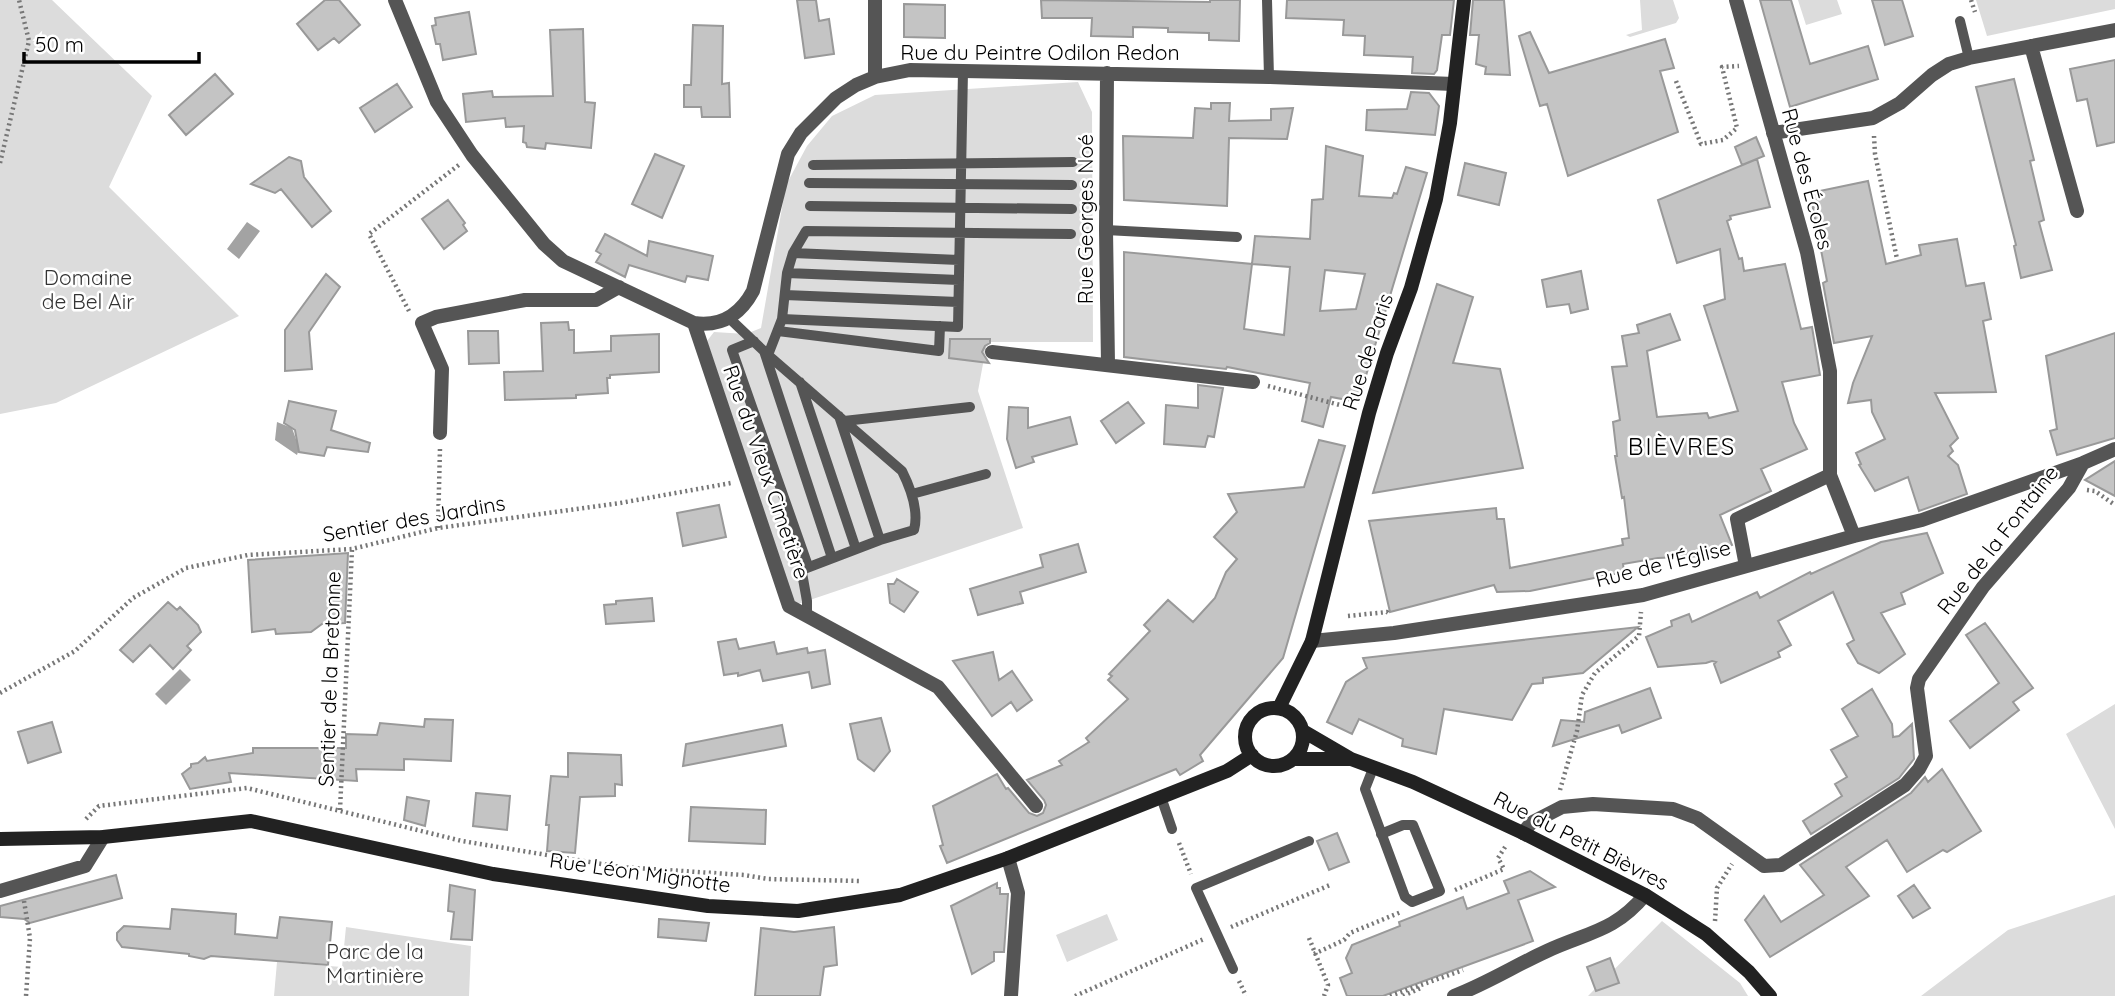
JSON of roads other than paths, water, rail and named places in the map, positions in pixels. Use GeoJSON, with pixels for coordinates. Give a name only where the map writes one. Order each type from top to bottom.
{"type":"FeatureCollection","features":[{"type":"Feature","properties":{"kind":"street"},"geometry":{"type":"LineString","coordinates":[[395,0],[437,102],[471,155],[544,244],[563,261],[694,323],[717,324],[729,318]]}},
{"type":"Feature","properties":{"kind":"street"},"geometry":{"type":"LineString","coordinates":[[875,0],[875,77]]}},
{"type":"Feature","properties":{"kind":"street","name":"Rue de Paris"},"geometry":{"type":"LineString","coordinates":[[1279,708],[1312,641],[1369,413],[1411,288],[1436,199],[1450,123],[1464,0]]}},
{"type":"Feature","properties":{"kind":"street","name":"Rue des Écoles"},"geometry":{"type":"LineString","coordinates":[[1736,0],[1807,252],[1830,371],[1830,475]]}},
{"type":"Feature","properties":{"kind":"street"},"geometry":{"type":"LineString","coordinates":[[1773,133],[1873,118],[1900,103],[1941,70],[1969,58],[2115,30]]}},
{"type":"Feature","properties":{"kind":"street"},"geometry":{"type":"LineString","coordinates":[[2031,46],[2077,211]]}},
{"type":"Feature","properties":{"kind":"street","name":"Rue du Peintre Odilon Redon"},"geometry":{"type":"LineString","coordinates":[[729,318],[747,303],[756,284],[789,154],[801,133],[836,98],[875,77],[910,70],[1269,76],[1454,84]]}},
{"type":"Feature","properties":{"kind":"street","name":"Rue Georges Noé"},"geometry":{"type":"LineString","coordinates":[[1107,73],[1105,230],[1108,364]]}},
{"type":"Feature","properties":{"kind":"street"},"geometry":{"type":"LineString","coordinates":[[440,433],[442,369],[422,323],[436,317],[525,300],[596,300],[619,287]]}},
{"type":"Feature","properties":{"kind":"street","name":"Rue du Vieux Cimetière"},"geometry":{"type":"LineString","coordinates":[[694,323],[789,606],[938,687],[1036,807]]}},
{"type":"Feature","properties":{"kind":"street"},"geometry":{"type":"LineString","coordinates":[[992,352],[1253,382]]}},
{"type":"Feature","properties":{"kind":"street","name":"Rue de l'Église"},"geometry":{"type":"LineString","coordinates":[[1312,641],[1394,633],[1643,596],[1854,536],[1922,520],[2115,449]]}},
{"type":"Feature","properties":{"kind":"street","name":"Rue de la Fontaine"},"geometry":{"type":"LineString","coordinates":[[1523,833],[1531,823],[1562,807],[1593,804],[1673,809],[1697,818],[1765,866],[1781,865],[1905,785],[1926,756],[1917,688],[1919,678],[1983,587],[2069,488],[2083,463]]}},
{"type":"Feature","properties":{"kind":"street"},"geometry":{"type":"LineString","coordinates":[[1746,566],[1737,519],[1830,475],[1854,536]]}},
{"type":"Feature","properties":{"kind":"street"},"geometry":{"type":"LineString","coordinates":[[1279,708],[1295,716],[1303,732],[1299,751],[1293,758],[1286,763],[1271,765],[1264,764],[1252,755],[1245,738],[1250,721],[1264,709],[1279,708]]}},
{"type":"Feature","properties":{"kind":"street","name":"Rue du Petit Bièvres"},"geometry":{"type":"LineString","coordinates":[[1303,732],[1351,759],[1374,766],[1523,833],[1645,895],[1706,934],[1749,972],[1770,996]]}},
{"type":"Feature","properties":{"kind":"street","name":"Rue Léon Mignotte"},"geometry":{"type":"LineString","coordinates":[[0,839],[103,837],[251,821],[493,874],[708,906],[798,911],[900,895],[1008,858],[1227,771],[1252,755]]}},
{"type":"Feature","properties":{"kind":"street","name":"Rue du Petit Bièvres"},"geometry":{"type":"LineString","coordinates":[[1293,758],[1351,759]]}},
{"type":"Feature","properties":{"kind":"street"},"geometry":{"type":"LineString","coordinates":[[0,891],[85,866],[103,837]]}},
{"type":"Feature","properties":{"kind":"street"},"geometry":{"type":"LineString","coordinates":[[1008,858],[1018,893],[1011,996]]}},
{"type":"Feature","properties":{"kind":"street"},"geometry":{"type":"LineString","coordinates":[[1459,995],[1550,950],[1606,928],[1630,914],[1645,895]]}},
{"type":"Feature","properties":{"kind":"lane"},"geometry":{"type":"LineString","coordinates":[[1267,0],[1269,76]]}},
{"type":"Feature","properties":{"kind":"lane"},"geometry":{"type":"LineString","coordinates":[[1960,21],[1969,58]]}},
{"type":"Feature","properties":{"kind":"lane"},"geometry":{"type":"LineString","coordinates":[[782,319],[958,327],[963,71]]}},
{"type":"Feature","properties":{"kind":"lane"},"geometry":{"type":"LineString","coordinates":[[813,165],[1073,162]]}},
{"type":"Feature","properties":{"kind":"lane"},"geometry":{"type":"LineString","coordinates":[[809,183],[1072,185]]}},
{"type":"Feature","properties":{"kind":"lane"},"geometry":{"type":"LineString","coordinates":[[810,206],[1072,209]]}},
{"type":"Feature","properties":{"kind":"lane"},"geometry":{"type":"LineString","coordinates":[[1105,230],[1237,237]]}},
{"type":"Feature","properties":{"kind":"lane"},"geometry":{"type":"LineString","coordinates":[[832,558],[766,352],[782,319],[787,273],[793,253],[806,231],[1071,234]]}},
{"type":"Feature","properties":{"kind":"lane"},"geometry":{"type":"LineString","coordinates":[[793,253],[959,260]]}},
{"type":"Feature","properties":{"kind":"lane"},"geometry":{"type":"LineString","coordinates":[[787,273],[959,280]]}},
{"type":"Feature","properties":{"kind":"lane"},"geometry":{"type":"LineString","coordinates":[[785,295],[958,302]]}},
{"type":"Feature","properties":{"kind":"lane"},"geometry":{"type":"LineString","coordinates":[[729,318],[902,471],[912,494],[916,521],[914,530],[808,566],[802,573],[807,614]]}},
{"type":"Feature","properties":{"kind":"lane"},"geometry":{"type":"LineString","coordinates":[[804,320],[804,334]]}},
{"type":"Feature","properties":{"kind":"lane"},"geometry":{"type":"LineString","coordinates":[[827,337],[828,321]]}},
{"type":"Feature","properties":{"kind":"lane"},"geometry":{"type":"LineString","coordinates":[[849,322],[849,340]]}},
{"type":"Feature","properties":{"kind":"lane"},"geometry":{"type":"LineString","coordinates":[[870,342],[871,323]]}},
{"type":"Feature","properties":{"kind":"lane"},"geometry":{"type":"LineString","coordinates":[[893,345],[894,324]]}},
{"type":"Feature","properties":{"kind":"lane"},"geometry":{"type":"LineString","coordinates":[[916,348],[917,325]]}},
{"type":"Feature","properties":{"kind":"lane"},"geometry":{"type":"LineString","coordinates":[[778,331],[939,351],[940,326]]}},
{"type":"Feature","properties":{"kind":"lane"},"geometry":{"type":"LineString","coordinates":[[754,341],[732,349],[808,566]]}},
{"type":"Feature","properties":{"kind":"lane"},"geometry":{"type":"LineString","coordinates":[[800,382],[856,549]]}},
{"type":"Feature","properties":{"kind":"lane"},"geometry":{"type":"LineString","coordinates":[[841,418],[970,407]]}},
{"type":"Feature","properties":{"kind":"lane"},"geometry":{"type":"LineString","coordinates":[[841,418],[880,540]]}},
{"type":"Feature","properties":{"kind":"lane"},"geometry":{"type":"LineString","coordinates":[[912,494],[986,474]]}},
{"type":"Feature","properties":{"kind":"lane"},"geometry":{"type":"LineString","coordinates":[[1374,766],[1365,789],[1381,834],[1405,897],[1412,902],[1440,891],[1413,825],[1403,825],[1381,834]]}},
{"type":"Feature","properties":{"kind":"lane"},"geometry":{"type":"LineString","coordinates":[[1161,797],[1172,829]]}},
{"type":"Feature","properties":{"kind":"lane"},"geometry":{"type":"LineString","coordinates":[[1233,969],[1196,888],[1309,841]]}},
{"type":"Feature","properties":{"kind":"district","name":"BIÈVRES"},"geometry":{"type":"Point","coordinates":[1682,447]}},
{"type":"Feature","properties":{"kind":"park label","name":"Domaine de Bel Air"},"geometry":{"type":"Point","coordinates":[88,290]}},
{"type":"Feature","properties":{"kind":"park label","name":"Parc de la Martinière"},"geometry":{"type":"Point","coordinates":[375,964]}}]}
